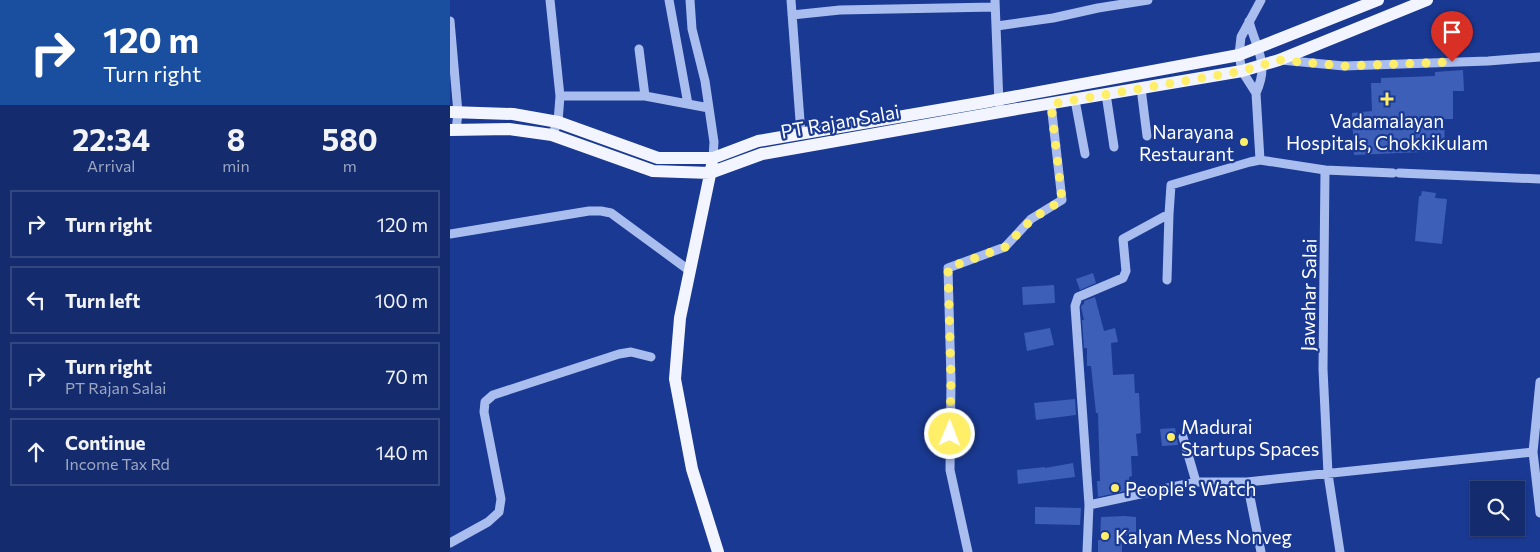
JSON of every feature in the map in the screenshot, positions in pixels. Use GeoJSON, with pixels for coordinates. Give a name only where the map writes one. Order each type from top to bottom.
{"type":"FeatureCollection","features":[{"type":"Feature","properties":{"kind":"main road","name":"PT Rajan Salai"},"geometry":{"type":"LineString","coordinates":[[453,130],[509,129],[552,135],[653,171],[710,173],[762,154],[875,128],[1000,106],[1239,55],[1378,0]]}},
{"type":"Feature","properties":{"kind":"main road","name":"PT Rajan Salai"},"geometry":{"type":"LineString","coordinates":[[1000,106],[1051,104],[1242,71],[1279,60],[1427,0]]}},
{"type":"Feature","properties":{"kind":"main road","name":"PT Rajan Salai"},"geometry":{"type":"LineString","coordinates":[[454,113],[513,114],[558,122],[658,158],[713,158],[758,141],[802,134],[875,128]]}},
{"type":"Feature","properties":{"kind":"main road"},"geometry":{"type":"LineString","coordinates":[[713,158],[680,318],[675,379],[692,469],[718,552]]}},
{"type":"Feature","properties":{"kind":"street"},"geometry":{"type":"LineString","coordinates":[[550,0],[560,96],[558,122],[552,135]]}},
{"type":"Feature","properties":{"kind":"street"},"geometry":{"type":"LineString","coordinates":[[670,0],[688,104]]}},
{"type":"Feature","properties":{"kind":"street"},"geometry":{"type":"LineString","coordinates":[[690,0],[692,29],[705,81],[714,142],[713,158]]}},
{"type":"Feature","properties":{"kind":"street"},"geometry":{"type":"LineString","coordinates":[[791,0],[802,134]]}},
{"type":"Feature","properties":{"kind":"street"},"geometry":{"type":"LineString","coordinates":[[997,26],[1053,18],[1148,0]]}},
{"type":"Feature","properties":{"kind":"street"},"geometry":{"type":"LineString","coordinates":[[1256,93],[1242,71],[1239,55],[1241,37],[1261,0]]}},
{"type":"Feature","properties":{"kind":"street"},"geometry":{"type":"LineString","coordinates":[[792,15],[840,10],[995,4],[1000,106]]}},
{"type":"Feature","properties":{"kind":"street"},"geometry":{"type":"LineString","coordinates":[[1249,20],[1263,65],[1261,82],[1256,93],[1260,160]]}},
{"type":"Feature","properties":{"kind":"street"},"geometry":{"type":"LineString","coordinates":[[450,21],[453,130]]}},
{"type":"Feature","properties":{"kind":"street"},"geometry":{"type":"LineString","coordinates":[[638,49],[645,96]]}},
{"type":"Feature","properties":{"kind":"street"},"geometry":{"type":"LineString","coordinates":[[1279,60],[1344,66],[1540,58]]}},
{"type":"Feature","properties":{"kind":"street"},"geometry":{"type":"LineString","coordinates":[[1141,88],[1147,136]]}},
{"type":"Feature","properties":{"kind":"street"},"geometry":{"type":"LineString","coordinates":[[1106,94],[1114,147]]}},
{"type":"Feature","properties":{"kind":"street"},"geometry":{"type":"LineString","coordinates":[[560,96],[645,96],[709,108]]}},
{"type":"Feature","properties":{"kind":"street"},"geometry":{"type":"LineString","coordinates":[[1075,100],[1085,154]]}},
{"type":"Feature","properties":{"kind":"street"},"geometry":{"type":"LineString","coordinates":[[968,552],[950,470],[951,380],[948,268],[1005,247],[1032,219],[1062,200],[1051,104]]}},
{"type":"Feature","properties":{"kind":"street"},"geometry":{"type":"LineString","coordinates":[[1167,280],[1171,185],[1250,162],[1260,160],[1325,170],[1540,179]]}},
{"type":"Feature","properties":{"kind":"street","name":"Jawahar Salai"},"geometry":{"type":"LineString","coordinates":[[1325,170],[1323,370],[1328,474],[1340,552]]}},
{"type":"Feature","properties":{"kind":"street"},"geometry":{"type":"LineString","coordinates":[[450,234],[588,211],[601,211],[610,213],[690,271]]}},
{"type":"Feature","properties":{"kind":"street"},"geometry":{"type":"LineString","coordinates":[[1087,552],[1088,505],[1075,306],[1078,297],[1123,278],[1126,271],[1123,239],[1170,214]]}},
{"type":"Feature","properties":{"kind":"street"},"geometry":{"type":"LineString","coordinates":[[450,543],[488,522],[499,512],[501,499],[484,412],[485,402],[493,395],[619,354],[631,352],[650,357]]}},
{"type":"Feature","properties":{"kind":"street"},"geometry":{"type":"LineString","coordinates":[[1540,382],[1533,452],[1540,513]]}},
{"type":"Feature","properties":{"kind":"street"},"geometry":{"type":"LineString","coordinates":[[1183,437],[1196,482]]}},
{"type":"Feature","properties":{"kind":"street"},"geometry":{"type":"LineString","coordinates":[[1088,505],[1196,482],[1247,482],[1533,452]]}},
{"type":"Feature","properties":{"kind":"street"},"geometry":{"type":"LineString","coordinates":[[1247,482],[1262,552]]}},
{"type":"Feature","properties":{"kind":"building"},"geometry":{"type":"Polygon","coordinates":[[[1463,70],[1464,91],[1453,91],[1453,119],[1444,119],[1445,151],[1354,155],[1352,113],[1372,111],[1371,83],[1381,83],[1381,78],[1435,76],[1435,72],[1463,70]]]}},
{"type":"Feature","properties":{"kind":"building"},"geometry":{"type":"Polygon","coordinates":[[[1422,191],[1436,193],[1435,198],[1447,199],[1442,244],[1415,241],[1419,196],[1421,196],[1422,191]]]}},
{"type":"Feature","properties":{"kind":"building"},"geometry":{"type":"Polygon","coordinates":[[[1093,273],[1096,283],[1080,290],[1076,279],[1093,273]]]}},
{"type":"Feature","properties":{"kind":"building"},"geometry":{"type":"Polygon","coordinates":[[[1054,285],[1055,303],[1023,305],[1022,287],[1054,285]]]}},
{"type":"Feature","properties":{"kind":"building"},"geometry":{"type":"Polygon","coordinates":[[[1095,297],[1104,331],[1115,328],[1118,342],[1111,343],[1113,375],[1134,374],[1135,393],[1139,393],[1141,433],[1136,434],[1138,456],[1131,456],[1132,476],[1129,477],[1130,490],[1098,497],[1097,481],[1100,481],[1098,413],[1096,413],[1091,366],[1087,366],[1087,348],[1084,348],[1082,320],[1084,320],[1081,307],[1084,301],[1095,297]]]}},
{"type":"Feature","properties":{"kind":"building"},"geometry":{"type":"Polygon","coordinates":[[[1050,328],[1054,345],[1027,351],[1024,333],[1050,328]]]}},
{"type":"Feature","properties":{"kind":"building"},"geometry":{"type":"Polygon","coordinates":[[[1075,399],[1076,415],[1036,420],[1034,403],[1075,399]]]}},
{"type":"Feature","properties":{"kind":"building","name":"Madurai Startups Spaces"},"geometry":{"type":"Polygon","coordinates":[[[1175,428],[1178,445],[1162,446],[1160,429],[1175,428]]]}},
{"type":"Feature","properties":{"kind":"building"},"geometry":{"type":"Polygon","coordinates":[[[1073,463],[1075,477],[1018,484],[1017,470],[1073,463]]]}},
{"type":"Feature","properties":{"kind":"building"},"geometry":{"type":"Polygon","coordinates":[[[1035,507],[1081,508],[1080,525],[1035,524],[1035,507]]]}},
{"type":"Feature","properties":{"kind":"building"},"geometry":{"type":"Polygon","coordinates":[[[1101,517],[1136,517],[1136,536],[1122,535],[1122,552],[1098,552],[1101,517]]]}},
{"type":"Feature","properties":{"kind":"place","name":"Vadamalayan Hospitals, Chokkikulam"},"geometry":{"type":"Point","coordinates":[1387,99]}},
{"type":"Feature","properties":{"kind":"place","name":"Narayana Restaurant"},"geometry":{"type":"Point","coordinates":[1244,142]}},
{"type":"Feature","properties":{"kind":"place","name":"Madurai Startups Spaces"},"geometry":{"type":"Point","coordinates":[1171,437]}},
{"type":"Feature","properties":{"kind":"place","name":"People's Watch"},"geometry":{"type":"Point","coordinates":[1115,488]}},
{"type":"Feature","properties":{"kind":"place","name":"Kalyan Mess Nonveg"},"geometry":{"type":"Point","coordinates":[1105,536]}},
{"type":"Feature","properties":{"kind":"route"},"geometry":{"type":"LineString","coordinates":[[950,434],[951,380],[948,268],[1005,247],[1032,219],[1062,200],[1051,104],[1242,71],[1279,60],[1344,66],[1452,62]]}}]}
